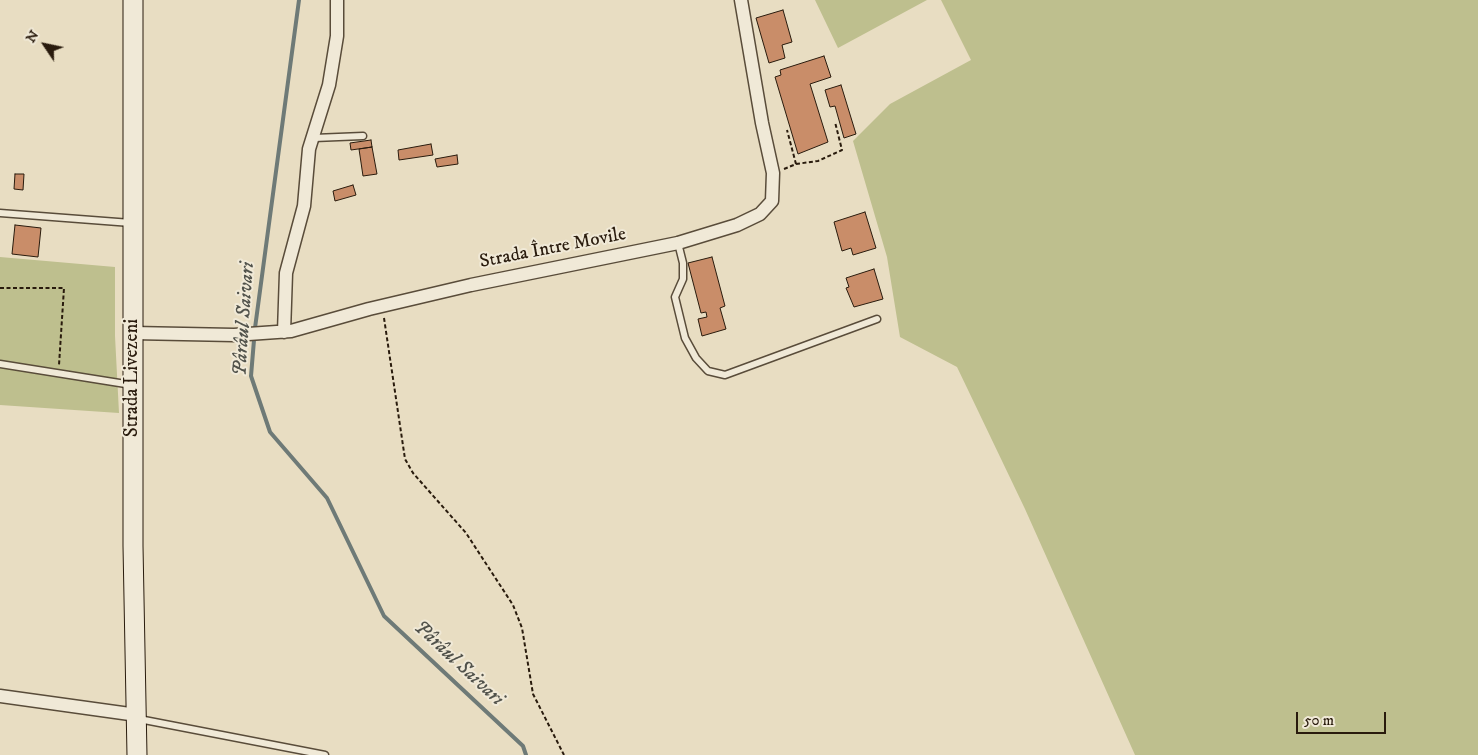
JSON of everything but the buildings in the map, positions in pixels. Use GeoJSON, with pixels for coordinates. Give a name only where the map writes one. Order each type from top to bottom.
{"type":"FeatureCollection","features":[{"type":"Feature","properties":{"kind":"main road","name":"Strada Livezeni"},"geometry":{"type":"LineString","coordinates":[[133,0],[133,546],[137,755]]}},
{"type":"Feature","properties":{"kind":"street"},"geometry":{"type":"LineString","coordinates":[[284,332],[286,273],[304,206],[309,149],[329,85],[337,36],[337,0]]}},
{"type":"Feature","properties":{"kind":"street","name":"Strada Între Movile"},"geometry":{"type":"LineString","coordinates":[[133,333],[234,335],[284,332],[309,328],[382,306],[471,285],[678,243],[729,228],[760,214],[772,201],[773,173],[762,123],[741,0]]}},
{"type":"Feature","properties":{"kind":"street"},"geometry":{"type":"LineString","coordinates":[[0,696],[137,717]]}},
{"type":"Feature","properties":{"kind":"lane"},"geometry":{"type":"LineString","coordinates":[[314,138],[363,136]]}},
{"type":"Feature","properties":{"kind":"lane"},"geometry":{"type":"LineString","coordinates":[[0,214],[132,223]]}},
{"type":"Feature","properties":{"kind":"lane"},"geometry":{"type":"LineString","coordinates":[[678,243],[683,263],[683,279],[676,297],[685,338],[696,358],[708,371],[725,375],[877,318]]}},
{"type":"Feature","properties":{"kind":"lane"},"geometry":{"type":"LineString","coordinates":[[0,364],[133,385]]}},
{"type":"Feature","properties":{"kind":"lane"},"geometry":{"type":"LineString","coordinates":[[137,717],[325,755]]}},
{"type":"Feature","properties":{"kind":"path"},"geometry":{"type":"LineString","coordinates":[[773,173],[796,164],[818,161],[842,150],[835,122]]}},
{"type":"Feature","properties":{"kind":"path"},"geometry":{"type":"LineString","coordinates":[[787,130],[796,164]]}},
{"type":"Feature","properties":{"kind":"path"},"geometry":{"type":"LineString","coordinates":[[0,288],[64,288],[59,373]]}},
{"type":"Feature","properties":{"kind":"path"},"geometry":{"type":"LineString","coordinates":[[382,306],[404,458],[413,473],[466,533],[513,605],[522,628],[533,694],[564,755]]}},
{"type":"Feature","properties":{"kind":"green space"},"geometry":{"type":"Polygon","coordinates":[[[815,0],[927,0],[838,48],[815,0]]]}},
{"type":"Feature","properties":{"kind":"green space"},"geometry":{"type":"Polygon","coordinates":[[[941,0],[1478,0],[1478,755],[1135,755],[1025,509],[957,367],[900,337],[887,257],[853,141],[890,104],[971,60],[941,0]]]}},
{"type":"Feature","properties":{"kind":"green space"},"geometry":{"type":"Polygon","coordinates":[[[0,257],[115,267],[115,336],[119,413],[0,405],[0,257]]]}},
{"type":"Feature","properties":{"kind":"waterway","name":"Pârâul Saivari"},"geometry":{"type":"LineString","coordinates":[[299,0],[255,328],[251,376],[270,432],[327,498],[384,616],[523,746],[526,755]]}}]}
